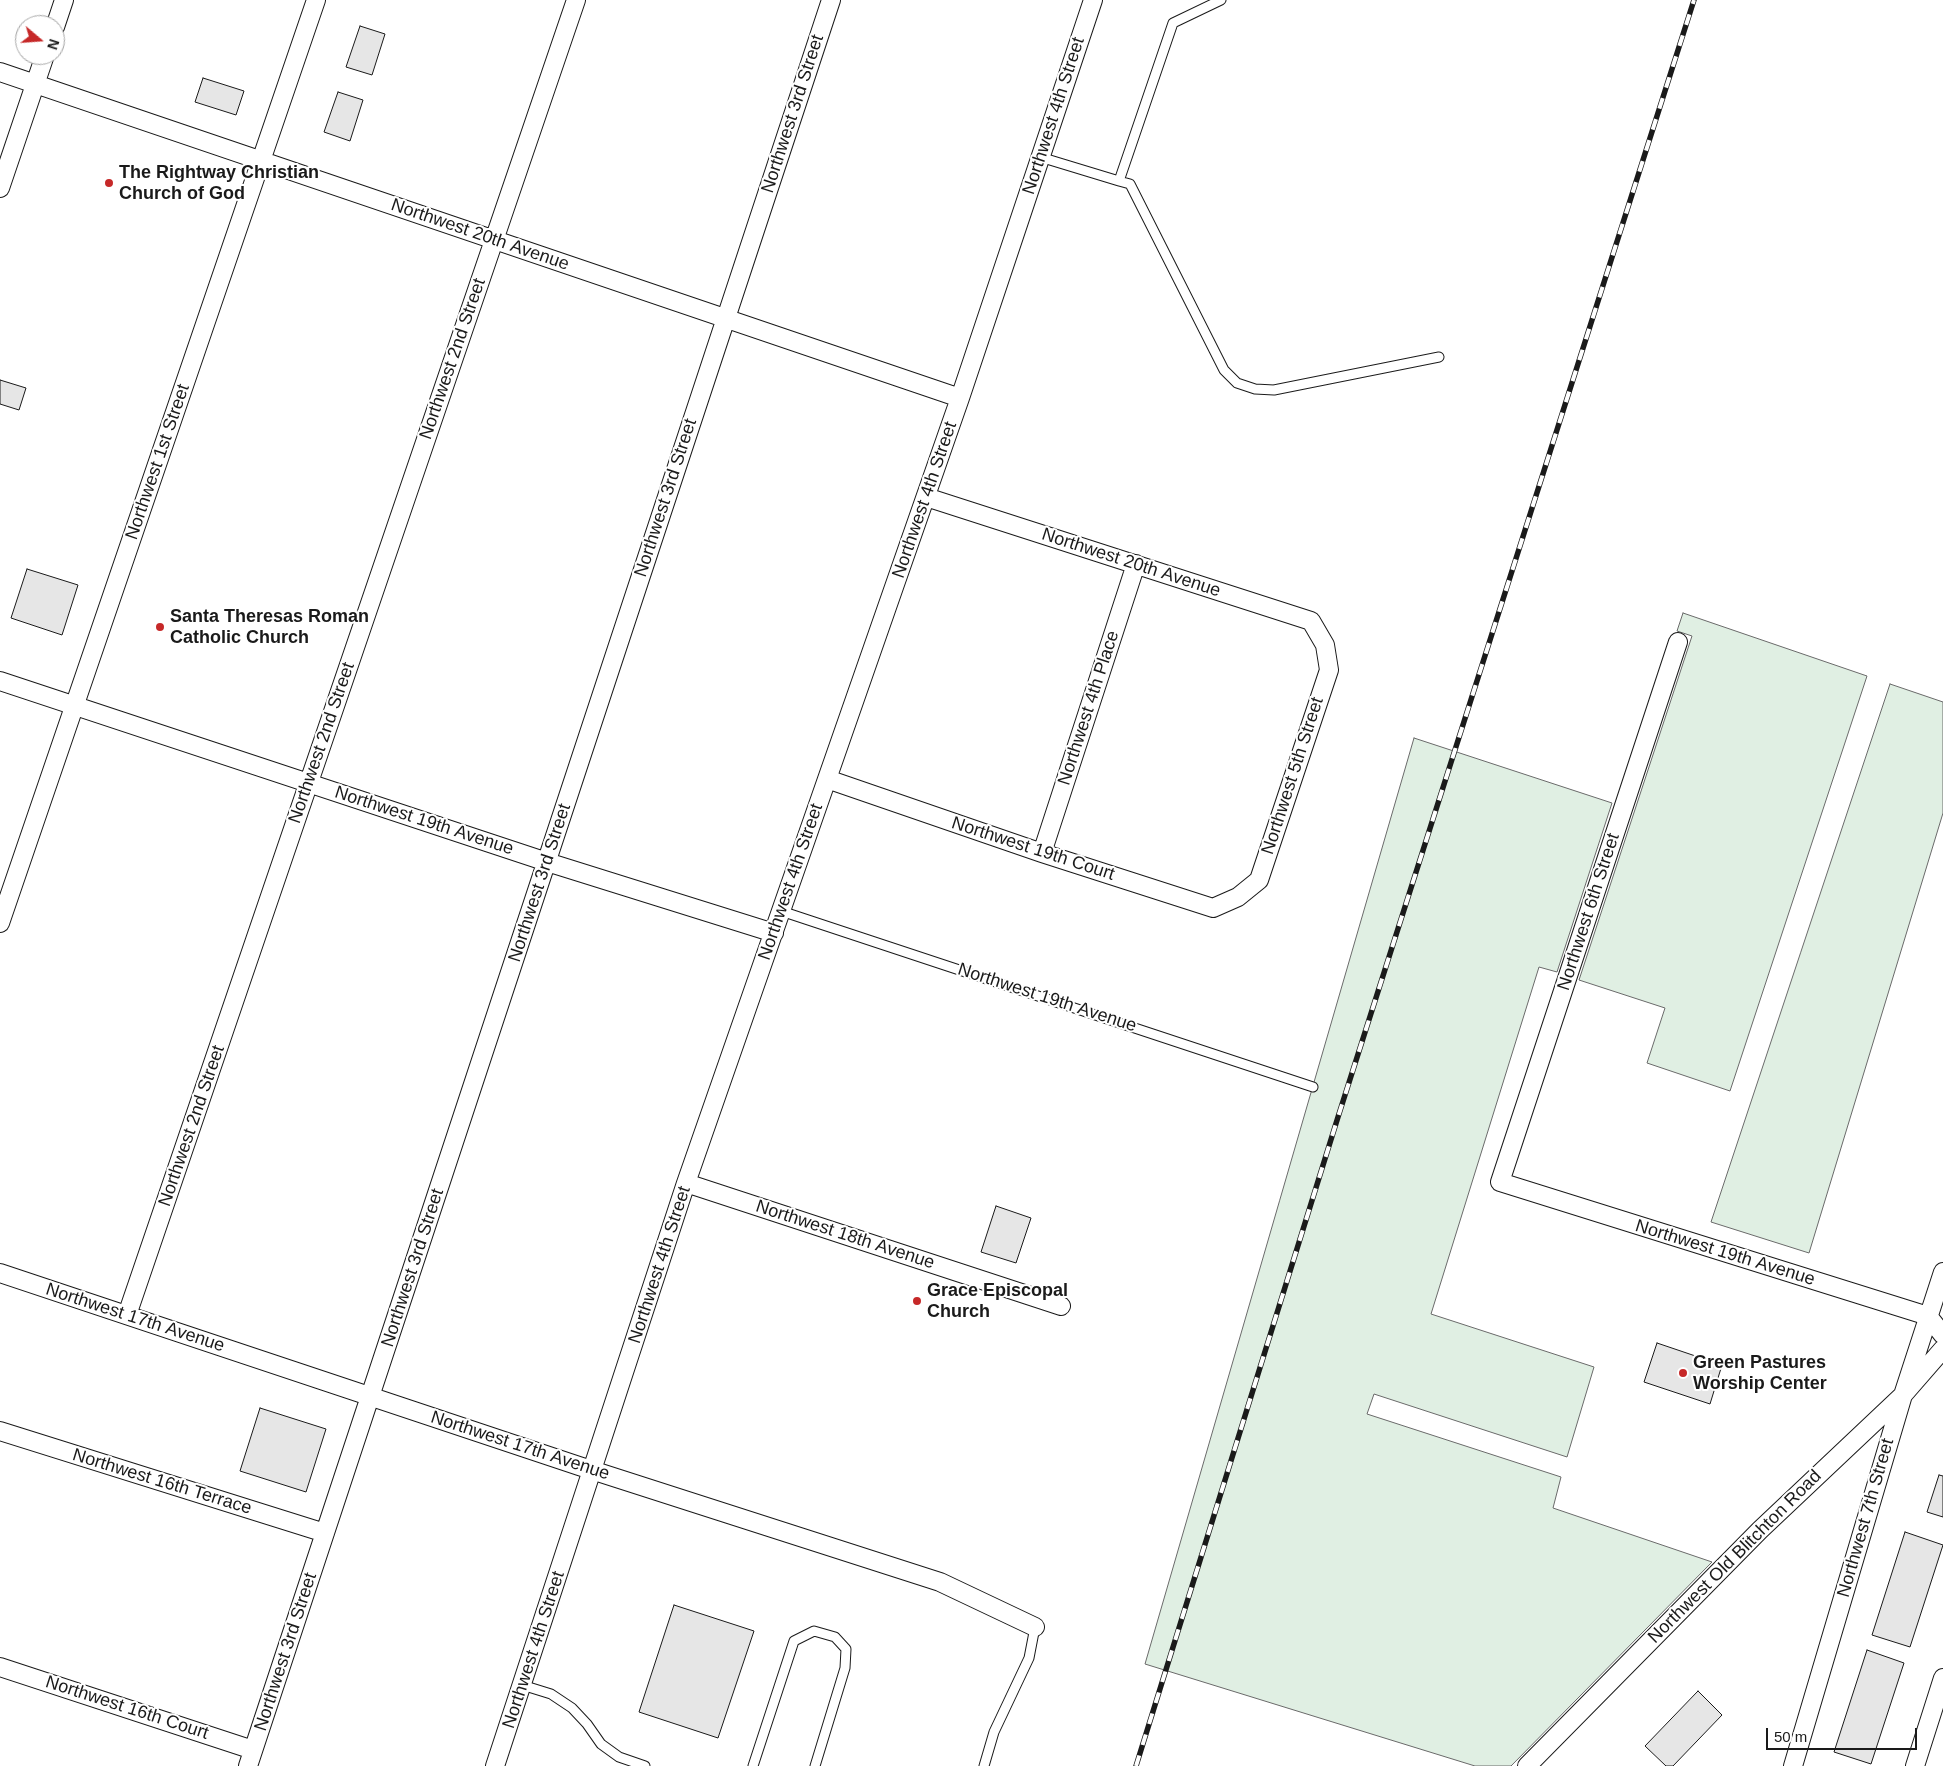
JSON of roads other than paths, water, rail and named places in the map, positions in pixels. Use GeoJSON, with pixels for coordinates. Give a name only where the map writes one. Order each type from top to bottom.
{"type":"FeatureCollection","features":[{"type":"Feature","properties":{"kind":"street"},"geometry":{"type":"LineString","coordinates":[[59,15],[64,0]]}},
{"type":"Feature","properties":{"kind":"street","name":"Northwest 1st Street"},"geometry":{"type":"LineString","coordinates":[[0,923],[316,0]]}},
{"type":"Feature","properties":{"kind":"street","name":"Northwest 2nd Street"},"geometry":{"type":"LineString","coordinates":[[127,1315],[576,0]]}},
{"type":"Feature","properties":{"kind":"street","name":"Northwest 3rd Street"},"geometry":{"type":"LineString","coordinates":[[251,1758],[831,0]]}},
{"type":"Feature","properties":{"kind":"street","name":"Northwest 4th Street"},"geometry":{"type":"LineString","coordinates":[[495,1766],[686,1183],[960,398],[1092,0]]}},
{"type":"Feature","properties":{"kind":"street"},"geometry":{"type":"LineString","coordinates":[[0,188],[43,65]]}},
{"type":"Feature","properties":{"kind":"street","name":"Northwest 20th Avenue"},"geometry":{"type":"LineString","coordinates":[[0,72],[960,398]]}},
{"type":"Feature","properties":{"kind":"street","name":"Northwest 20th Avenue"},"geometry":{"type":"LineString","coordinates":[[926,497],[1311,621],[1324,645]]}},
{"type":"Feature","properties":{"kind":"street","name":"Northwest 4th Place"},"geometry":{"type":"LineString","coordinates":[[1042,853],[1136,564]]}},
{"type":"Feature","properties":{"kind":"street","name":"Northwest 6th Street"},"geometry":{"type":"LineString","coordinates":[[1500,1182],[1678,642]]}},
{"type":"Feature","properties":{"kind":"street","name":"Northwest 5th Street"},"geometry":{"type":"LineString","coordinates":[[1238,897],[1259,880],[1329,670],[1324,645]]}},
{"type":"Feature","properties":{"kind":"street","name":"Northwest 19th Avenue"},"geometry":{"type":"LineString","coordinates":[[0,681],[546,862],[774,933]]}},
{"type":"Feature","properties":{"kind":"street","name":"Northwest 19th Court"},"geometry":{"type":"LineString","coordinates":[[827,779],[1042,853],[1213,908],[1238,897]]}},
{"type":"Feature","properties":{"kind":"street","name":"Northwest 19th Avenue"},"geometry":{"type":"LineString","coordinates":[[1500,1182],[1928,1316]]}},
{"type":"Feature","properties":{"kind":"street","name":"Northwest 18th Avenue"},"geometry":{"type":"LineString","coordinates":[[686,1183],[1061,1306]]}},
{"type":"Feature","properties":{"kind":"street","name":"Northwest 7th Street"},"geometry":{"type":"LineString","coordinates":[[1793,1766],[1903,1395],[1943,1272]]}},
{"type":"Feature","properties":{"kind":"street","name":"Northwest 17th Avenue"},"geometry":{"type":"LineString","coordinates":[[0,1273],[370,1397],[940,1582],[1036,1627]]}},
{"type":"Feature","properties":{"kind":"street"},"geometry":{"type":"LineString","coordinates":[[1928,1316],[1943,1335]]}},
{"type":"Feature","properties":{"kind":"street","name":"Northwest Old Blitchton Road"},"geometry":{"type":"LineString","coordinates":[[1527,1766],[1760,1530],[1903,1395],[1943,1349]]}},
{"type":"Feature","properties":{"kind":"street","name":"Northwest 16th Terrace"},"geometry":{"type":"LineString","coordinates":[[0,1431],[325,1533]]}},
{"type":"Feature","properties":{"kind":"street","name":"Northwest 16th Court"},"geometry":{"type":"LineString","coordinates":[[0,1667],[251,1758]]}},
{"type":"Feature","properties":{"kind":"street"},"geometry":{"type":"LineString","coordinates":[[1915,1766],[1943,1678]]}},
{"type":"Feature","properties":{"kind":"lane"},"geometry":{"type":"LineString","coordinates":[[1120,180],[1173,23],[1220,0]]}},
{"type":"Feature","properties":{"kind":"lane"},"geometry":{"type":"LineString","coordinates":[[1040,157],[1130,184],[1224,370],[1238,383],[1255,389],[1274,390],[1439,357]]}},
{"type":"Feature","properties":{"kind":"lane","name":"Northwest 19th Avenue"},"geometry":{"type":"LineString","coordinates":[[781,911],[1313,1087]]}},
{"type":"Feature","properties":{"kind":"lane"},"geometry":{"type":"LineString","coordinates":[[984,1766],[994,1732],[1029,1658],[1036,1627]]}},
{"type":"Feature","properties":{"kind":"lane"},"geometry":{"type":"LineString","coordinates":[[753,1766],[794,1641],[814,1630],[834,1637],[846,1649],[845,1668],[815,1766]]}},
{"type":"Feature","properties":{"kind":"lane"},"geometry":{"type":"LineString","coordinates":[[522,1685],[551,1694],[572,1708],[587,1724],[601,1744],[619,1756],[645,1766]]}},
{"type":"Feature","properties":{"kind":"railway"},"geometry":{"type":"LineString","coordinates":[[1136,1766],[1338,1117],[1694,0]]}},
{"type":"Feature","properties":{"kind":"place","name":"The Rightway Christian Church of God"},"geometry":{"type":"Point","coordinates":[109,183]}},
{"type":"Feature","properties":{"kind":"place","name":"Santa Theresas Roman Catholic Church"},"geometry":{"type":"Point","coordinates":[160,627]}},
{"type":"Feature","properties":{"kind":"place","name":"Grace Episcopal Church"},"geometry":{"type":"Point","coordinates":[917,1301]}},
{"type":"Feature","properties":{"kind":"place","name":"Green Pastures Worship Center"},"geometry":{"type":"Point","coordinates":[1683,1373]}}]}
